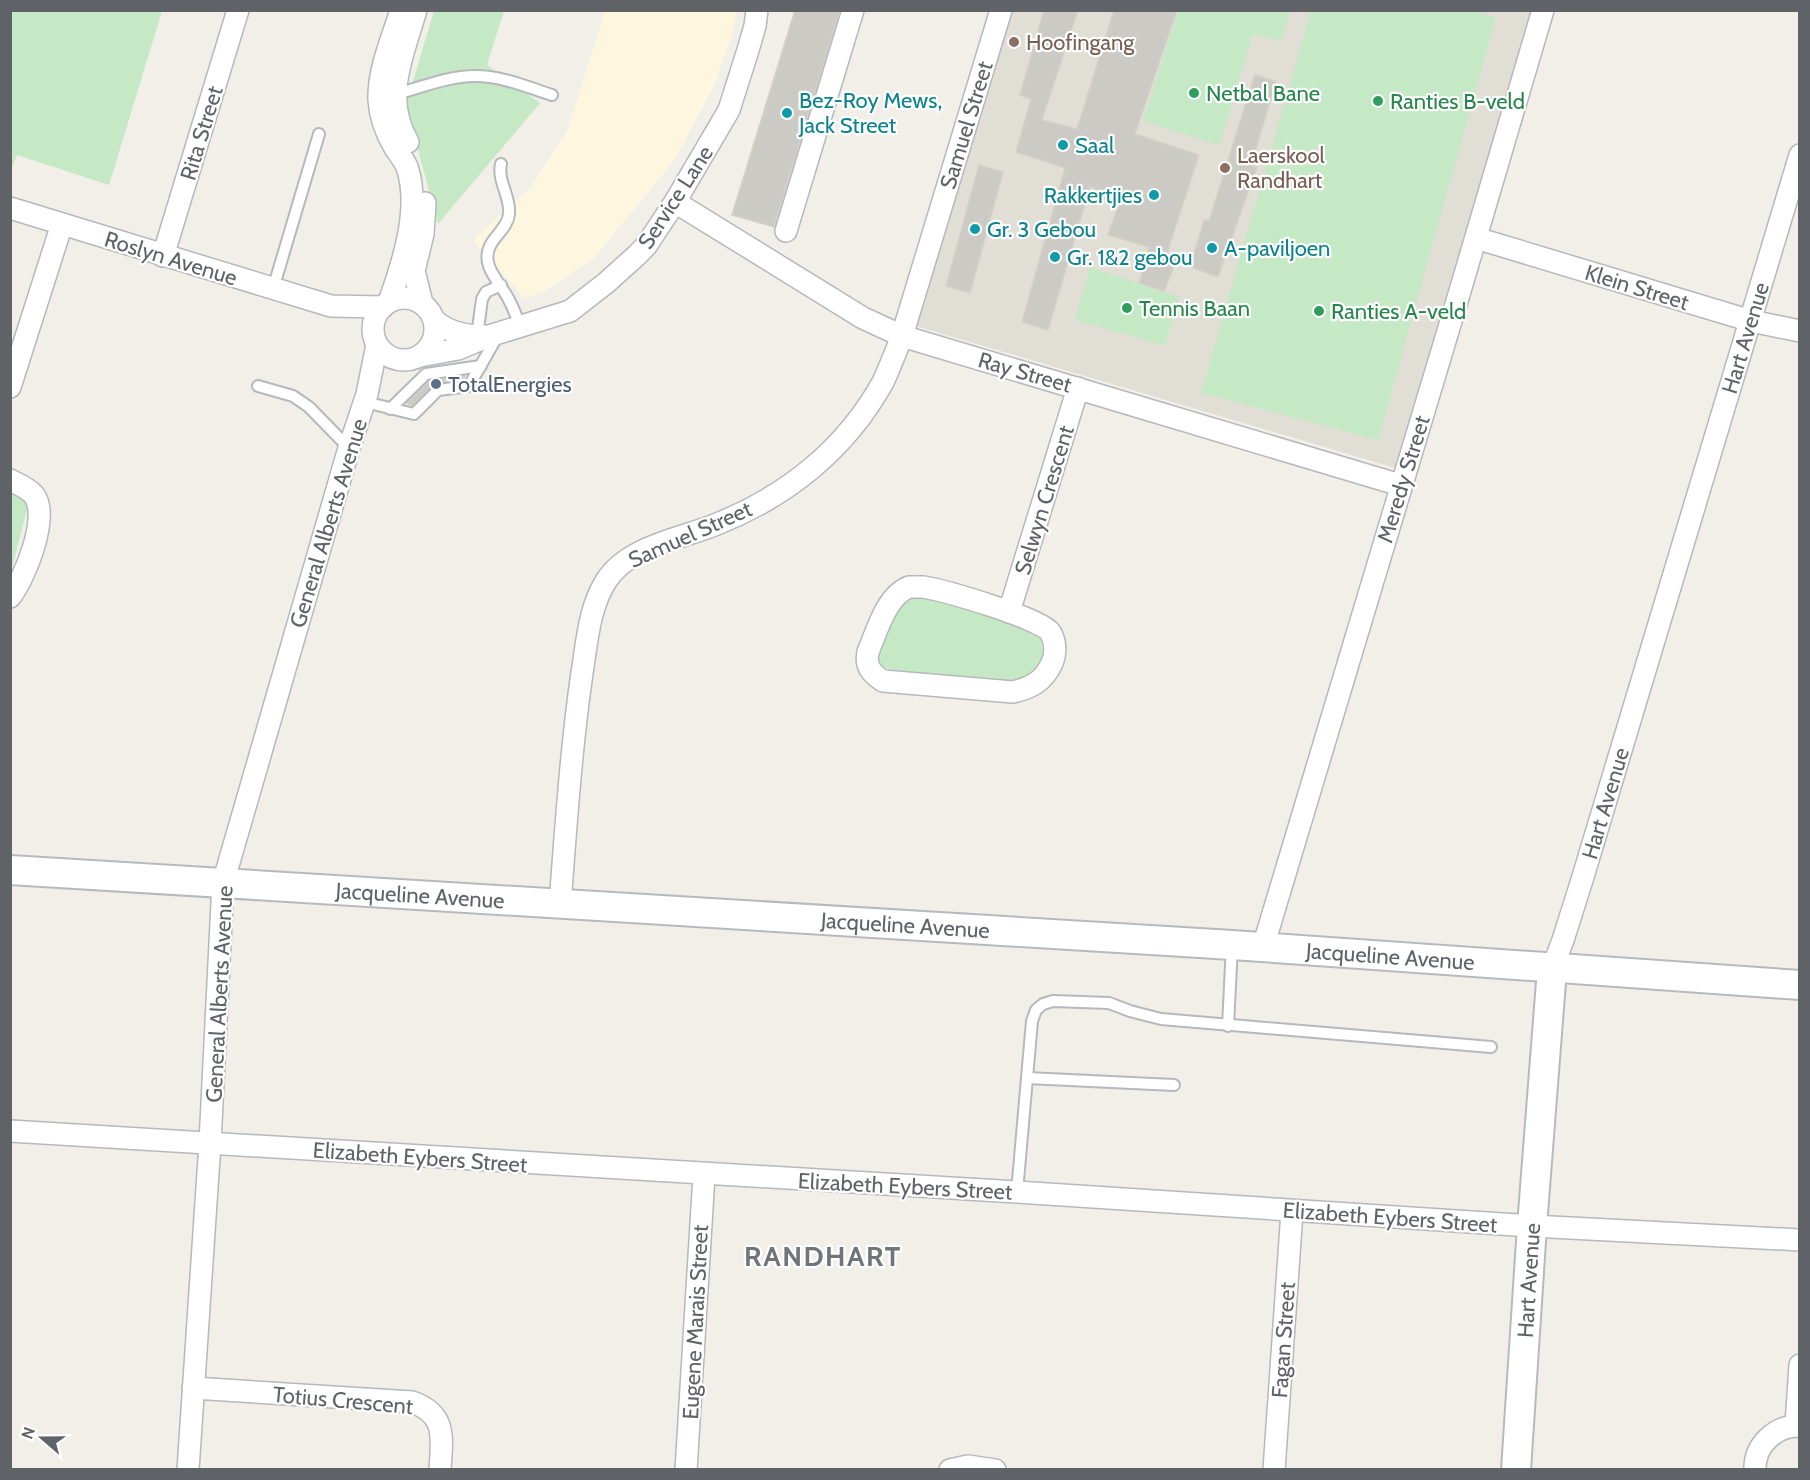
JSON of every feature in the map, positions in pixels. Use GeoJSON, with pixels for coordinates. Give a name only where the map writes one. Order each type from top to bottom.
{"type":"FeatureCollection","features":[{"type":"Feature","properties":{"kind":"street","name":"Rita Street"},"geometry":{"type":"LineString","coordinates":[[163,256],[238,10]]}},
{"type":"Feature","properties":{"kind":"street"},"geometry":{"type":"LineString","coordinates":[[375,339],[375,318],[386,304],[404,256],[411,220],[412,194],[406,166],[393,145],[385,125],[387,97],[381,76],[401,10]]}},
{"type":"Feature","properties":{"kind":"street"},"geometry":{"type":"LineString","coordinates":[[387,97],[398,76],[416,10]]}},
{"type":"Feature","properties":{"kind":"street","name":"Service Lane"},"geometry":{"type":"LineString","coordinates":[[416,362],[458,349],[488,335],[570,311],[606,283],[646,246],[675,202],[729,110],[755,26],[757,10]]}},
{"type":"Feature","properties":{"kind":"street"},"geometry":{"type":"LineString","coordinates":[[786,231],[853,10]]}},
{"type":"Feature","properties":{"kind":"street","name":"Samuel Street"},"geometry":{"type":"LineString","coordinates":[[560,904],[572,739],[591,618],[597,598],[617,566],[630,556],[718,524],[769,499],[804,476],[837,446],[861,416],[883,381],[902,336],[1001,10]]}},
{"type":"Feature","properties":{"kind":"street","name":"Meredy Street"},"geometry":{"type":"LineString","coordinates":[[1263,947],[1543,10]]}},
{"type":"Feature","properties":{"kind":"street"},"geometry":{"type":"LineString","coordinates":[[387,97],[395,107],[400,126],[423,176],[425,193],[423,234],[414,271],[422,303]]}},
{"type":"Feature","properties":{"kind":"street","name":"Hart Avenue"},"geometry":{"type":"LineString","coordinates":[[1516,1470],[1552,969],[1579,890],[1800,155]]}},
{"type":"Feature","properties":{"kind":"street","name":"Ray Street"},"geometry":{"type":"LineString","coordinates":[[675,202],[863,318],[902,336],[1400,484]]}},
{"type":"Feature","properties":{"kind":"street","name":"Roslyn Avenue"},"geometry":{"type":"LineString","coordinates":[[10,208],[332,306]]}},
{"type":"Feature","properties":{"kind":"street"},"geometry":{"type":"LineString","coordinates":[[10,387],[62,224]]}},
{"type":"Feature","properties":{"kind":"street","name":"Klein Street"},"geometry":{"type":"LineString","coordinates":[[1476,238],[1751,321],[1800,331]]}},
{"type":"Feature","properties":{"kind":"street"},"geometry":{"type":"LineString","coordinates":[[332,306],[386,304],[406,298],[422,303],[435,321],[448,330],[488,335]]}},
{"type":"Feature","properties":{"kind":"street"},"geometry":{"type":"LineString","coordinates":[[332,306],[375,339],[384,353],[394,358],[416,362]]}},
{"type":"Feature","properties":{"kind":"street"},"geometry":{"type":"LineString","coordinates":[[366,398],[379,379],[416,362],[430,347],[435,334],[435,321]]}},
{"type":"Feature","properties":{"kind":"street","name":"General Alberts Avenue"},"geometry":{"type":"LineString","coordinates":[[188,1470],[210,1143],[223,883],[349,448],[366,398],[375,339]]}},
{"type":"Feature","properties":{"kind":"street","name":"Selwyn Crescent"},"geometry":{"type":"LineString","coordinates":[[1009,612],[1078,388]]}},
{"type":"Feature","properties":{"kind":"street"},"geometry":{"type":"LineString","coordinates":[[10,480],[23,486],[34,495],[39,514],[28,566],[19,586],[10,597]]}},
{"type":"Feature","properties":{"kind":"street"},"geometry":{"type":"LineString","coordinates":[[909,587],[921,587],[1009,612],[1043,626],[1050,632],[1053,640],[1055,650],[1047,673],[1028,689],[1000,692],[894,683],[883,681],[868,668],[866,660],[868,652],[886,612],[894,598],[909,587]]}},
{"type":"Feature","properties":{"kind":"street","name":"Jacqueline Avenue"},"geometry":{"type":"LineString","coordinates":[[10,870],[1232,945],[1800,985]]}},
{"type":"Feature","properties":{"kind":"street","name":"Elizabeth Eybers Street"},"geometry":{"type":"LineString","coordinates":[[10,1131],[704,1175],[1017,1192],[1532,1226],[1800,1240]]}},
{"type":"Feature","properties":{"kind":"street","name":"Eugene Marais Street"},"geometry":{"type":"LineString","coordinates":[[686,1470],[704,1175]]}},
{"type":"Feature","properties":{"kind":"street","name":"Fagan Street"},"geometry":{"type":"LineString","coordinates":[[1274,1470],[1292,1211]]}},
{"type":"Feature","properties":{"kind":"street"},"geometry":{"type":"LineString","coordinates":[[1755,1470],[1760,1449],[1768,1437],[1781,1429],[1798,1425],[1800,1365]]}},
{"type":"Feature","properties":{"kind":"street","name":"Totius Crescent"},"geometry":{"type":"LineString","coordinates":[[193,1388],[412,1402],[433,1413],[439,1422],[440,1470]]}},
{"type":"Feature","properties":{"kind":"street"},"geometry":{"type":"LineString","coordinates":[[950,1470],[968,1466],[995,1470]]}},
{"type":"Feature","properties":{"kind":"lane"},"geometry":{"type":"LineString","coordinates":[[387,97],[441,82],[475,76],[510,81],[552,95]]}},
{"type":"Feature","properties":{"kind":"lane"},"geometry":{"type":"LineString","coordinates":[[273,288],[319,134]]}},
{"type":"Feature","properties":{"kind":"lane"},"geometry":{"type":"LineString","coordinates":[[501,164],[500,171],[509,204],[509,215],[507,223],[489,246],[487,259],[490,272],[510,301],[520,326]]}},
{"type":"Feature","properties":{"kind":"lane"},"geometry":{"type":"LineString","coordinates":[[366,398],[390,409],[413,415],[438,390],[469,386],[481,366],[488,335],[482,299],[486,292],[501,285]]}},
{"type":"Feature","properties":{"kind":"lane"},"geometry":{"type":"LineString","coordinates":[[416,362],[481,366]]}},
{"type":"Feature","properties":{"kind":"lane"},"geometry":{"type":"LineString","coordinates":[[416,362],[438,390]]}},
{"type":"Feature","properties":{"kind":"lane"},"geometry":{"type":"LineString","coordinates":[[390,409],[416,362]]}},
{"type":"Feature","properties":{"kind":"lane"},"geometry":{"type":"LineString","coordinates":[[258,386],[293,396],[309,407],[349,448]]}},
{"type":"Feature","properties":{"kind":"lane"},"geometry":{"type":"LineString","coordinates":[[1228,1026],[1232,945]]}},
{"type":"Feature","properties":{"kind":"lane"},"geometry":{"type":"LineString","coordinates":[[1017,1192],[1032,1021],[1036,1010],[1043,1004],[1053,1001],[1101,1001],[1161,1019],[1491,1047]]}},
{"type":"Feature","properties":{"kind":"lane"},"geometry":{"type":"LineString","coordinates":[[1027,1078],[1174,1085]]}},
{"type":"Feature","properties":{"kind":"shaded area"},"geometry":{"type":"Polygon","coordinates":[[[605,11],[737,11],[732,35],[714,86],[673,162],[595,257],[546,291],[524,298],[473,240],[529,189],[568,129],[605,11]]]}},
{"type":"Feature","properties":{"kind":"shaded area","name":"Laerskool Randhart"},"geometry":{"type":"Polygon","coordinates":[[[1009,11],[1534,11],[1399,469],[916,326],[1009,11]]]}},
{"type":"Feature","properties":{"kind":"green space"},"geometry":{"type":"Polygon","coordinates":[[[1467,10],[1496,17],[1378,440],[1201,393],[1311,11],[1467,10]]]}},
{"type":"Feature","properties":{"kind":"green space"},"geometry":{"type":"Polygon","coordinates":[[[10,11],[162,11],[109,185],[17,155],[11,169],[10,11]]]}},
{"type":"Feature","properties":{"kind":"green space"},"geometry":{"type":"Polygon","coordinates":[[[434,11],[504,11],[487,65],[540,103],[438,224],[406,105],[434,11]]]}},
{"type":"Feature","properties":{"kind":"green space","name":"Netbal Bane"},"geometry":{"type":"Polygon","coordinates":[[[1178,11],[1290,11],[1281,41],[1253,34],[1219,145],[1143,121],[1178,11]]]}},
{"type":"Feature","properties":{"kind":"green space","name":"Tennis Baan"},"geometry":{"type":"Polygon","coordinates":[[[1090,267],[1179,297],[1165,346],[1075,320],[1090,267]]]}},
{"type":"Feature","properties":{"kind":"green space"},"geometry":{"type":"Polygon","coordinates":[[[11,492],[23,498],[28,505],[11,572],[11,492]]]}},
{"type":"Feature","properties":{"kind":"green space"},"geometry":{"type":"Polygon","coordinates":[[[912,595],[1029,629],[1039,635],[1041,640],[1043,651],[1039,667],[1030,676],[1022,679],[990,680],[916,676],[879,664],[876,662],[890,616],[912,595]]]}},
{"type":"Feature","properties":{"kind":"building","name":"Bez-Roy Mews, Jack Street"},"geometry":{"type":"Polygon","coordinates":[[[795,10],[840,10],[774,227],[732,215],[795,10]]]}},
{"type":"Feature","properties":{"kind":"building"},"geometry":{"type":"Polygon","coordinates":[[[1044,10],[1078,10],[1042,120],[1077,129],[1114,10],[1177,10],[1135,134],[1199,155],[1167,253],[1178,257],[1164,291],[1139,283],[1149,247],[1108,235],[1121,198],[1090,187],[1048,330],[1022,322],[1065,168],[1016,152],[1031,99],[1020,95],[1044,10]]]}},
{"type":"Feature","properties":{"kind":"building"},"geometry":{"type":"Polygon","coordinates":[[[1255,74],[1276,82],[1251,165],[1257,167],[1218,277],[1190,267],[1204,220],[1209,221],[1255,74]]]}},
{"type":"Feature","properties":{"kind":"building","name":"Gr. 3 Gebou"},"geometry":{"type":"Polygon","coordinates":[[[979,165],[1003,172],[970,293],[946,286],[979,165]]]}},
{"type":"Feature","properties":{"kind":"building"},"geometry":{"type":"Polygon","coordinates":[[[465,376],[464,379],[440,382],[439,380],[465,376]]]}},
{"type":"Feature","properties":{"kind":"building"},"geometry":{"type":"Polygon","coordinates":[[[428,382],[432,386],[412,406],[407,403],[428,382]]]}},
{"type":"Feature","properties":{"kind":"place","name":"Hoofingang"},"geometry":{"type":"Point","coordinates":[1014,42]}},
{"type":"Feature","properties":{"kind":"place","name":"Netbal Bane"},"geometry":{"type":"Point","coordinates":[1194,93]}},
{"type":"Feature","properties":{"kind":"place","name":"Ranties B-veld"},"geometry":{"type":"Point","coordinates":[1378,101]}},
{"type":"Feature","properties":{"kind":"place","name":"Bez-Roy Mews, Jack Street"},"geometry":{"type":"Point","coordinates":[787,113]}},
{"type":"Feature","properties":{"kind":"place","name":"Saal"},"geometry":{"type":"Point","coordinates":[1063,145]}},
{"type":"Feature","properties":{"kind":"place","name":"Laerskool Randhart"},"geometry":{"type":"Point","coordinates":[1225,168]}},
{"type":"Feature","properties":{"kind":"place","name":"Rakkertjies"},"geometry":{"type":"Point","coordinates":[1154,195]}},
{"type":"Feature","properties":{"kind":"place","name":"Gr. 3 Gebou"},"geometry":{"type":"Point","coordinates":[975,229]}},
{"type":"Feature","properties":{"kind":"place","name":"A-paviljoen"},"geometry":{"type":"Point","coordinates":[1212,248]}},
{"type":"Feature","properties":{"kind":"place","name":"Gr. 1&2 gebou"},"geometry":{"type":"Point","coordinates":[1055,257]}},
{"type":"Feature","properties":{"kind":"place","name":"Tennis Baan"},"geometry":{"type":"Point","coordinates":[1127,308]}},
{"type":"Feature","properties":{"kind":"place","name":"Ranties A-veld"},"geometry":{"type":"Point","coordinates":[1319,311]}},
{"type":"Feature","properties":{"kind":"place","name":"TotalEnergies"},"geometry":{"type":"Point","coordinates":[436,384]}},
{"type":"Feature","properties":{"kind":"district","name":"RANDHART"},"geometry":{"type":"Point","coordinates":[823,1256]}}]}
